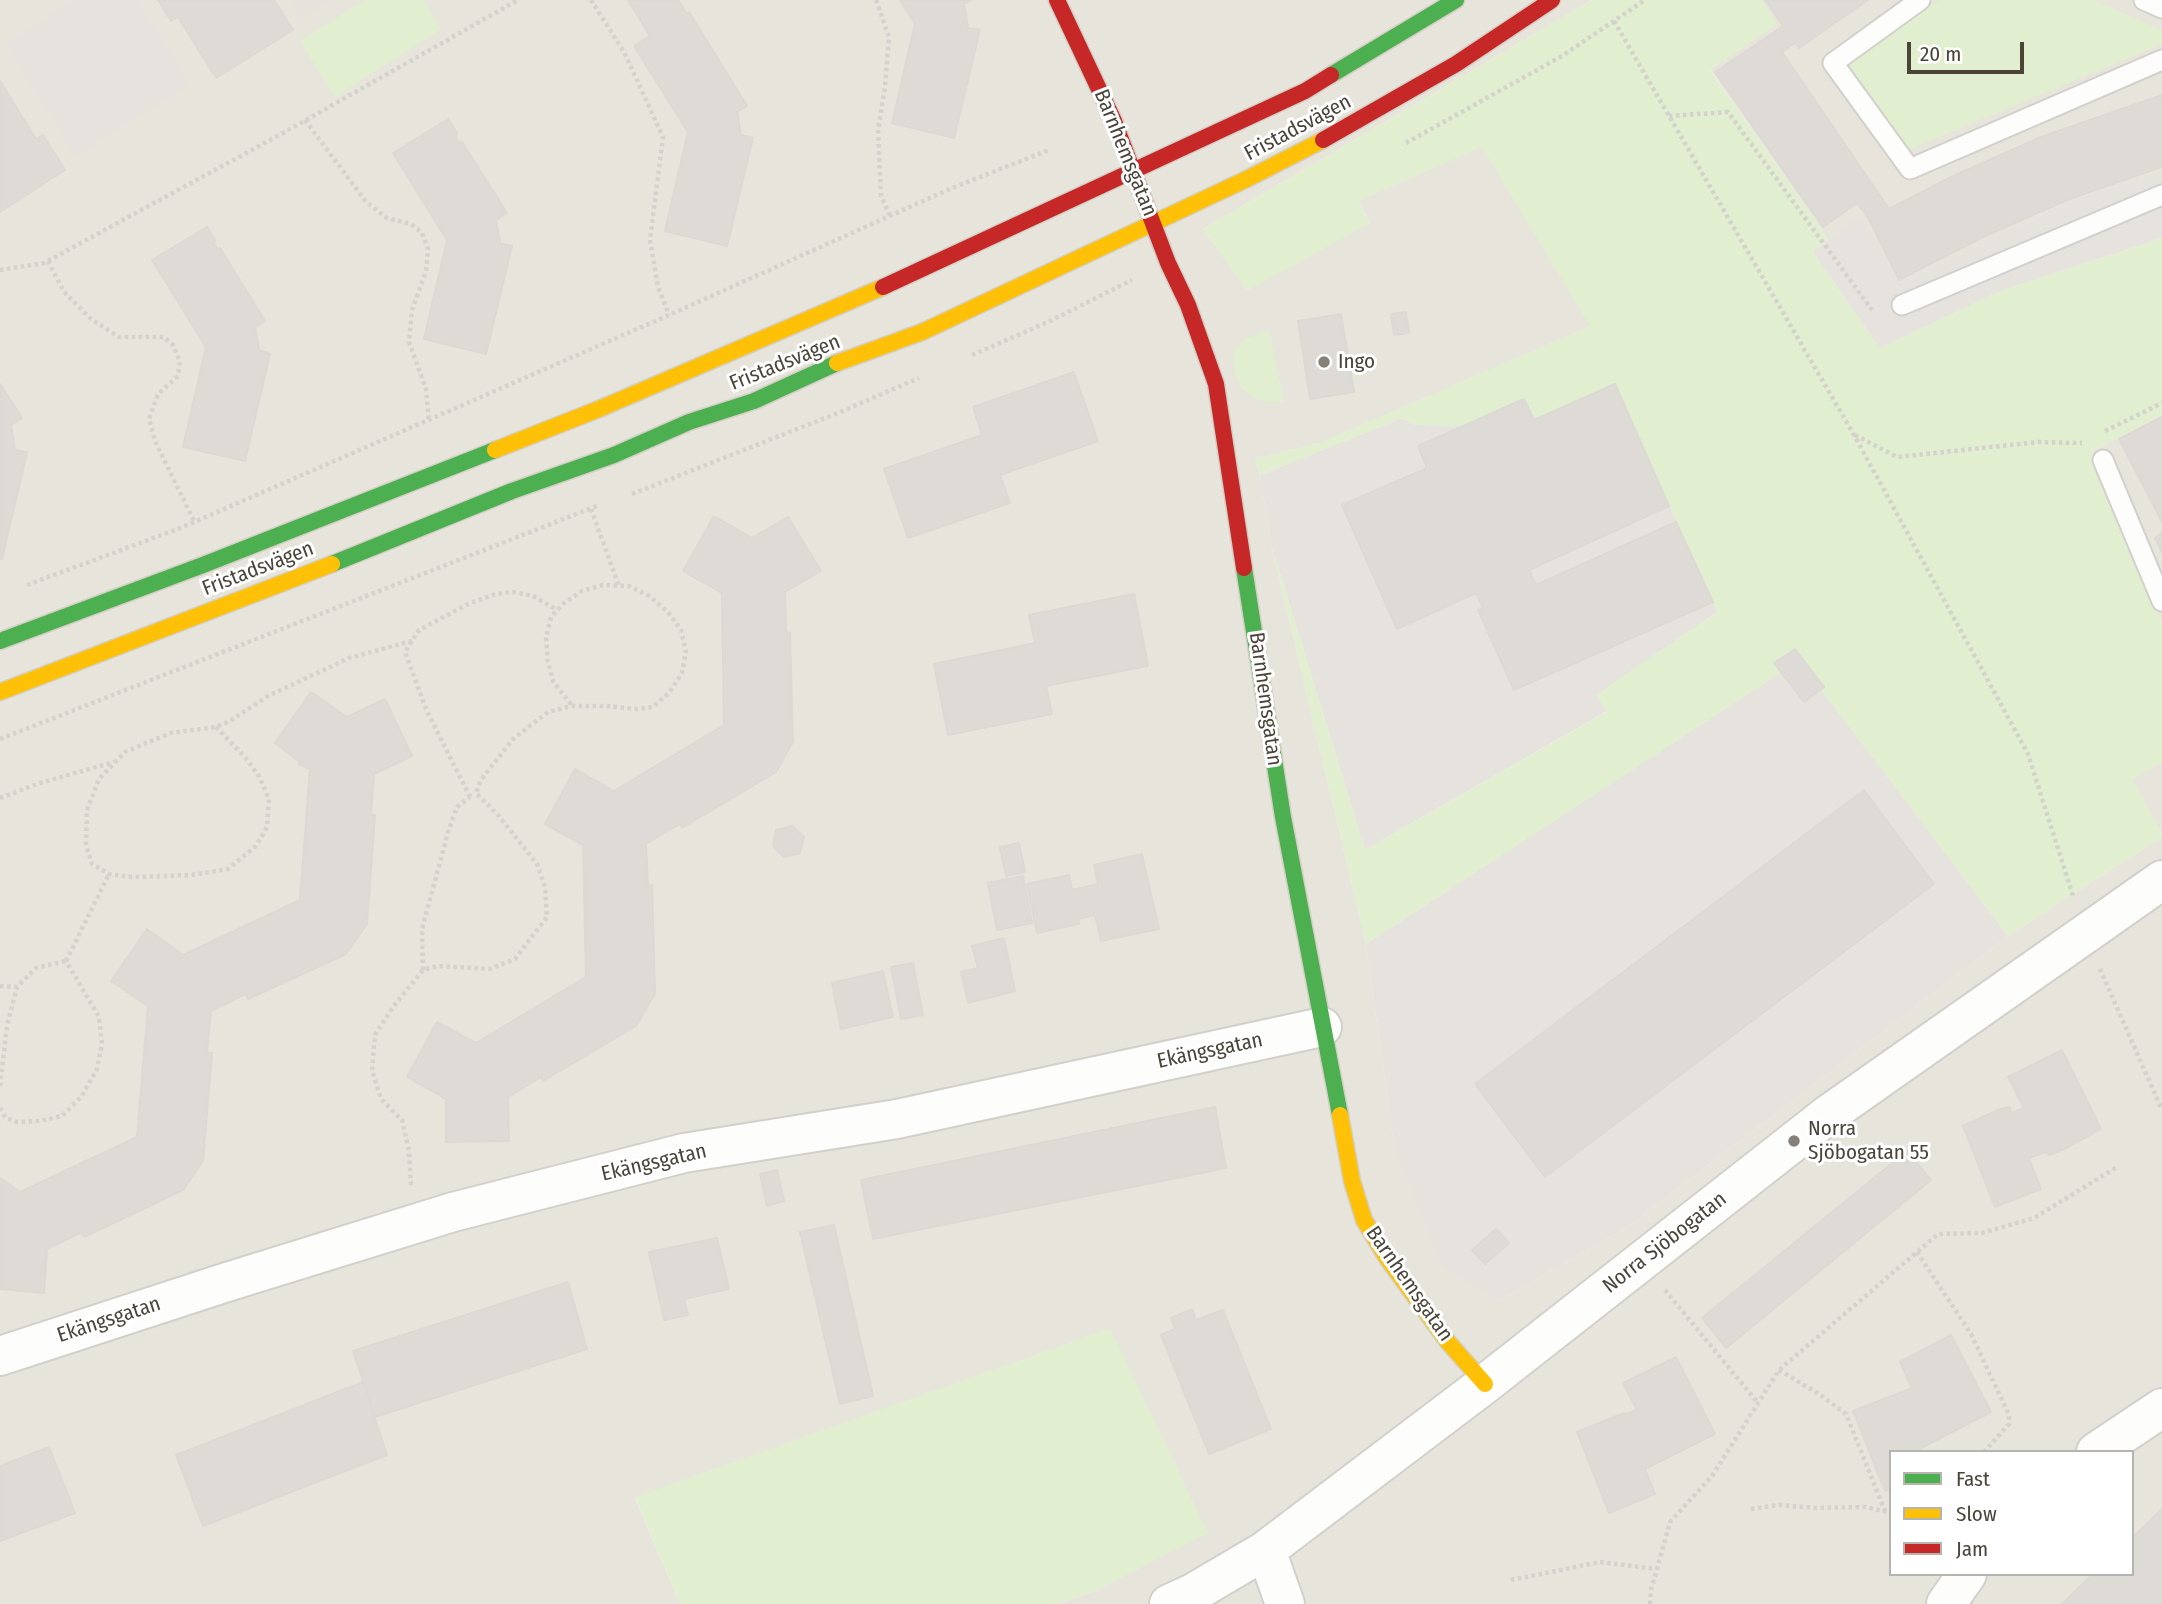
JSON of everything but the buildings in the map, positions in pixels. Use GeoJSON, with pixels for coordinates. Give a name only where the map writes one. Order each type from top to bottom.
{"type":"FeatureCollection","features":[{"type":"Feature","properties":{"kind":"street","name":"Barnhemsgatan"},"geometry":{"type":"LineString","coordinates":[[1056,0],[1114,121],[1168,262],[1188,305],[1216,384],[1283,817],[1352,1181],[1364,1220],[1387,1258],[1448,1342],[1485,1384]]}},
{"type":"Feature","properties":{"kind":"street","name":"Fristadsvägen"},"geometry":{"type":"LineString","coordinates":[[0,641],[203,565],[599,409],[893,283],[1305,92],[1456,0]]}},
{"type":"Feature","properties":{"kind":"street","name":"Fristadsvägen"},"geometry":{"type":"LineString","coordinates":[[0,692],[368,550],[512,491],[614,455],[689,422],[754,401],[835,365],[922,332],[1154,224],[1343,130],[1456,64],[1552,0]]}},
{"type":"Feature","properties":{"kind":"street","name":"Norra Sjöbogatan"},"geometry":{"type":"LineString","coordinates":[[1169,1604],[1266,1550],[1485,1384],[1829,1114],[2162,880]]}},
{"type":"Feature","properties":{"kind":"street","name":"Ekängsgatan"},"geometry":{"type":"LineString","coordinates":[[0,1356],[453,1212],[684,1153],[897,1119],[1322,1027]]}},
{"type":"Feature","properties":{"kind":"street"},"geometry":{"type":"LineString","coordinates":[[2099,1450],[2162,1408]]}},
{"type":"Feature","properties":{"kind":"street"},"geometry":{"type":"LineString","coordinates":[[1266,1550],[1285,1604]]}},
{"type":"Feature","properties":{"kind":"street"},"geometry":{"type":"LineString","coordinates":[[1946,1604],[1966,1576]]}},
{"type":"Feature","properties":{"kind":"lane"},"geometry":{"type":"LineString","coordinates":[[1920,0],[1833,63],[1910,169],[2162,60]]}},
{"type":"Feature","properties":{"kind":"lane"},"geometry":{"type":"LineString","coordinates":[[2144,0],[2162,8]]}},
{"type":"Feature","properties":{"kind":"lane"},"geometry":{"type":"LineString","coordinates":[[1902,305],[2162,195]]}},
{"type":"Feature","properties":{"kind":"lane"},"geometry":{"type":"LineString","coordinates":[[2103,460],[2162,601]]}},
{"type":"Feature","properties":{"kind":"path"},"geometry":{"type":"LineString","coordinates":[[0,270],[48,261],[518,0]]}},
{"type":"Feature","properties":{"kind":"path"},"geometry":{"type":"LineString","coordinates":[[591,0],[624,52],[663,136],[650,240],[658,287],[670,315]]}},
{"type":"Feature","properties":{"kind":"path"},"geometry":{"type":"LineString","coordinates":[[876,0],[889,37],[878,130],[881,196],[890,216]]}},
{"type":"Feature","properties":{"kind":"path"},"geometry":{"type":"LineString","coordinates":[[1614,21],[1854,435],[2028,754],[2085,934],[2162,1110]]}},
{"type":"Feature","properties":{"kind":"path"},"geometry":{"type":"LineString","coordinates":[[1669,116],[1728,112],[1872,310],[1902,305]]}},
{"type":"Feature","properties":{"kind":"path"},"geometry":{"type":"LineString","coordinates":[[305,120],[366,202],[387,218],[411,224],[422,233],[428,249],[426,271],[412,310],[409,342],[426,389],[429,419]]}},
{"type":"Feature","properties":{"kind":"path"},"geometry":{"type":"LineString","coordinates":[[26,586],[194,522],[670,315],[951,188],[1049,150]]}},
{"type":"Feature","properties":{"kind":"path"},"geometry":{"type":"LineString","coordinates":[[48,261],[64,292],[91,319],[119,337],[164,337],[173,345],[180,362],[178,376],[158,394],[149,419],[155,440],[194,522]]}},
{"type":"Feature","properties":{"kind":"path"},"geometry":{"type":"LineString","coordinates":[[962,360],[1102,295]]}},
{"type":"Feature","properties":{"kind":"path"},"geometry":{"type":"LineString","coordinates":[[624,496],[838,413],[925,376]]}},
{"type":"Feature","properties":{"kind":"path"},"geometry":{"type":"LineString","coordinates":[[1854,435],[1897,457],[2038,442],[2082,443],[2162,403]]}},
{"type":"Feature","properties":{"kind":"path"},"geometry":{"type":"LineString","coordinates":[[0,739],[599,505]]}},
{"type":"Feature","properties":{"kind":"path"},"geometry":{"type":"LineString","coordinates":[[591,509],[619,586]]}},
{"type":"Feature","properties":{"kind":"path"},"geometry":{"type":"LineString","coordinates":[[423,970],[422,929],[457,807],[476,793],[481,780],[513,739],[548,712],[572,706],[637,709],[653,707],[669,693],[681,674],[686,652],[681,630],[668,612],[649,596],[629,586],[603,584],[582,591],[557,610],[551,617],[546,638],[548,662],[553,681],[572,706]]}},
{"type":"Feature","properties":{"kind":"path"},"geometry":{"type":"LineString","coordinates":[[470,797],[426,709],[405,652],[419,630],[470,603],[496,594],[513,592],[533,596],[557,610]]}},
{"type":"Feature","properties":{"kind":"path"},"geometry":{"type":"LineString","coordinates":[[216,727],[245,757],[269,799],[267,827],[256,846],[228,869],[191,875],[132,877],[109,874],[92,864],[86,845],[88,810],[99,779],[125,752],[171,733],[216,727],[268,696],[349,658],[412,641]]}},
{"type":"Feature","properties":{"kind":"path"},"geometry":{"type":"LineString","coordinates":[[0,798],[40,783],[115,762]]}},
{"type":"Feature","properties":{"kind":"path"},"geometry":{"type":"LineString","coordinates":[[414,1224],[409,1151],[402,1120],[381,1098],[372,1070],[375,1035],[393,1007],[423,970],[437,966],[490,969],[514,959],[547,917],[545,887],[537,864],[498,815],[476,793]]}},
{"type":"Feature","properties":{"kind":"path"},"geometry":{"type":"LineString","coordinates":[[66,961],[109,874]]}},
{"type":"Feature","properties":{"kind":"path"},"geometry":{"type":"LineString","coordinates":[[0,1086],[8,1026],[17,988],[36,968],[66,961]]}},
{"type":"Feature","properties":{"kind":"path"},"geometry":{"type":"LineString","coordinates":[[0,1108],[3,1119],[17,1122],[62,1116],[81,1097],[97,1069],[102,1044],[99,1017],[66,961]]}},
{"type":"Feature","properties":{"kind":"path"},"geometry":{"type":"LineString","coordinates":[[0,986],[17,988]]}},
{"type":"Feature","properties":{"kind":"path"},"geometry":{"type":"LineString","coordinates":[[1650,1604],[1656,1569],[1671,1522],[1712,1476],[1779,1370],[1938,1234],[1982,1233],[2034,1218],[2116,1167]]}},
{"type":"Feature","properties":{"kind":"path"},"geometry":{"type":"LineString","coordinates":[[1917,1252],[1971,1334],[2010,1415],[2009,1424],[1986,1450]]}},
{"type":"Feature","properties":{"kind":"path"},"geometry":{"type":"LineString","coordinates":[[1667,1292],[1758,1403]]}},
{"type":"Feature","properties":{"kind":"path"},"geometry":{"type":"LineString","coordinates":[[1779,1370],[1846,1413],[1888,1512]]}},
{"type":"Feature","properties":{"kind":"path"},"geometry":{"type":"LineString","coordinates":[[1751,1509],[1779,1505],[1815,1508],[1866,1507],[1888,1512]]}},
{"type":"Feature","properties":{"kind":"path"},"geometry":{"type":"LineString","coordinates":[[1511,1580],[1600,1562],[1656,1569]]}},
{"type":"Feature","properties":{"kind":"shaded area"},"geometry":{"type":"Polygon","coordinates":[[[0,0],[1592,0],[1203,229],[1247,290],[1370,222],[1358,201],[1482,146],[1591,326],[1320,443],[1255,459],[1271,544],[1366,944],[1394,1146],[1498,1301],[1626,1228],[2008,936],[2162,837],[2162,1604],[1055,1604],[1098,1590],[635,1498],[680,1604],[0,1604],[0,0]]]}},
{"type":"Feature","properties":{"kind":"shaded area"},"geometry":{"type":"Polygon","coordinates":[[[75,0],[137,0],[190,85],[76,156],[5,44],[75,0]]]}},
{"type":"Feature","properties":{"kind":"shaded area"},"geometry":{"type":"Polygon","coordinates":[[[290,0],[331,0],[302,19],[290,0]]]}},
{"type":"Feature","properties":{"kind":"shaded area"},"geometry":{"type":"Polygon","coordinates":[[[1761,0],[2162,0],[2162,238],[2002,290],[1880,348],[1813,252],[1828,239],[1710,69],[1777,24],[1761,0]]]}},
{"type":"Feature","properties":{"kind":"shaded area"},"geometry":{"type":"Polygon","coordinates":[[[2162,173],[2162,238],[2002,290],[1880,348],[1813,252],[1860,217],[1899,284],[2070,202],[2162,173]]]}},
{"type":"Feature","properties":{"kind":"shaded area"},"geometry":{"type":"Polygon","coordinates":[[[1618,390],[1717,612],[1597,695],[1607,711],[1365,850],[1271,544],[1260,475],[1402,418],[1415,425],[1535,426],[1618,390]]]}},
{"type":"Feature","properties":{"kind":"shaded area"},"geometry":{"type":"Polygon","coordinates":[[[2162,415],[2162,624],[2093,451],[2162,415]]]}},
{"type":"Feature","properties":{"kind":"shaded area"},"geometry":{"type":"Polygon","coordinates":[[[1799,660],[2008,936],[1626,1228],[1498,1301],[1442,1267],[1394,1146],[1366,944],[1799,660]]]}},
{"type":"Feature","properties":{"kind":"shaded area"},"geometry":{"type":"Polygon","coordinates":[[[2162,762],[2162,833],[2131,779],[2162,762]]]}},
{"type":"Feature","properties":{"kind":"green space"},"geometry":{"type":"Polygon","coordinates":[[[365,0],[423,0],[441,29],[335,97],[300,41],[365,0]]]}},
{"type":"Feature","properties":{"kind":"green space"},"geometry":{"type":"Polygon","coordinates":[[[1592,0],[1761,0],[1778,24],[1710,70],[1828,239],[1813,252],[1880,348],[2002,290],[2162,238],[2162,415],[2093,451],[2162,624],[2162,762],[2132,779],[2162,837],[2008,936],[1799,661],[1366,944],[1271,544],[1365,850],[1606,712],[1596,695],[1717,612],[1618,390],[1535,426],[1415,425],[1402,418],[1260,475],[1255,459],[1320,443],[1590,326],[1482,147],[1358,201],[1370,223],[1247,291],[1203,229],[1592,0]]]}},
{"type":"Feature","properties":{"kind":"green space"},"geometry":{"type":"Polygon","coordinates":[[[1939,0],[2094,0],[2162,30],[2162,44],[1910,149],[1845,66],[1939,0]]]}},
{"type":"Feature","properties":{"kind":"green space"},"geometry":{"type":"Polygon","coordinates":[[[1269,331],[1284,402],[1266,402],[1254,398],[1241,388],[1236,376],[1233,361],[1236,347],[1246,338],[1269,331]]]}},
{"type":"Feature","properties":{"kind":"green space"},"geometry":{"type":"Polygon","coordinates":[[[1110,1328],[1208,1533],[1098,1590],[1055,1604],[680,1604],[635,1497],[1110,1328]]]}},
{"type":"Feature","properties":{"kind":"traffic: fast"},"geometry":{"type":"LineString","coordinates":[[1331,75],[1456,0]]}},
{"type":"Feature","properties":{"kind":"traffic: fast"},"geometry":{"type":"LineString","coordinates":[[332,564],[512,491],[614,455],[689,422],[754,401],[837,363]]}},
{"type":"Feature","properties":{"kind":"traffic: fast"},"geometry":{"type":"LineString","coordinates":[[0,641],[203,565],[495,450]]}},
{"type":"Feature","properties":{"kind":"traffic: fast"},"geometry":{"type":"LineString","coordinates":[[1244,568],[1283,817],[1340,1115]]}},
{"type":"Feature","properties":{"kind":"traffic: slow"},"geometry":{"type":"LineString","coordinates":[[837,363],[922,332],[1249,178],[1323,140]]}},
{"type":"Feature","properties":{"kind":"traffic: slow"},"geometry":{"type":"LineString","coordinates":[[495,450],[599,409],[883,287]]}},
{"type":"Feature","properties":{"kind":"traffic: slow"},"geometry":{"type":"LineString","coordinates":[[0,692],[332,564]]}},
{"type":"Feature","properties":{"kind":"traffic: slow"},"geometry":{"type":"LineString","coordinates":[[1340,1115],[1352,1181],[1364,1220],[1387,1258],[1448,1342],[1485,1384]]}},
{"type":"Feature","properties":{"kind":"traffic: jam"},"geometry":{"type":"LineString","coordinates":[[1057,0],[1114,121],[1168,263],[1188,305],[1216,384],[1244,568]]}},
{"type":"Feature","properties":{"kind":"traffic: jam"},"geometry":{"type":"LineString","coordinates":[[1323,140],[1456,64],[1552,0]]}},
{"type":"Feature","properties":{"kind":"traffic: jam"},"geometry":{"type":"LineString","coordinates":[[883,287],[1305,91],[1331,75]]}},
{"type":"Feature","properties":{"kind":"place","name":"Ingo"},"geometry":{"type":"Point","coordinates":[1324,362]}},
{"type":"Feature","properties":{"kind":"place","name":"Norra Sjöbogatan 55"},"geometry":{"type":"Point","coordinates":[1794,1141]}}]}
